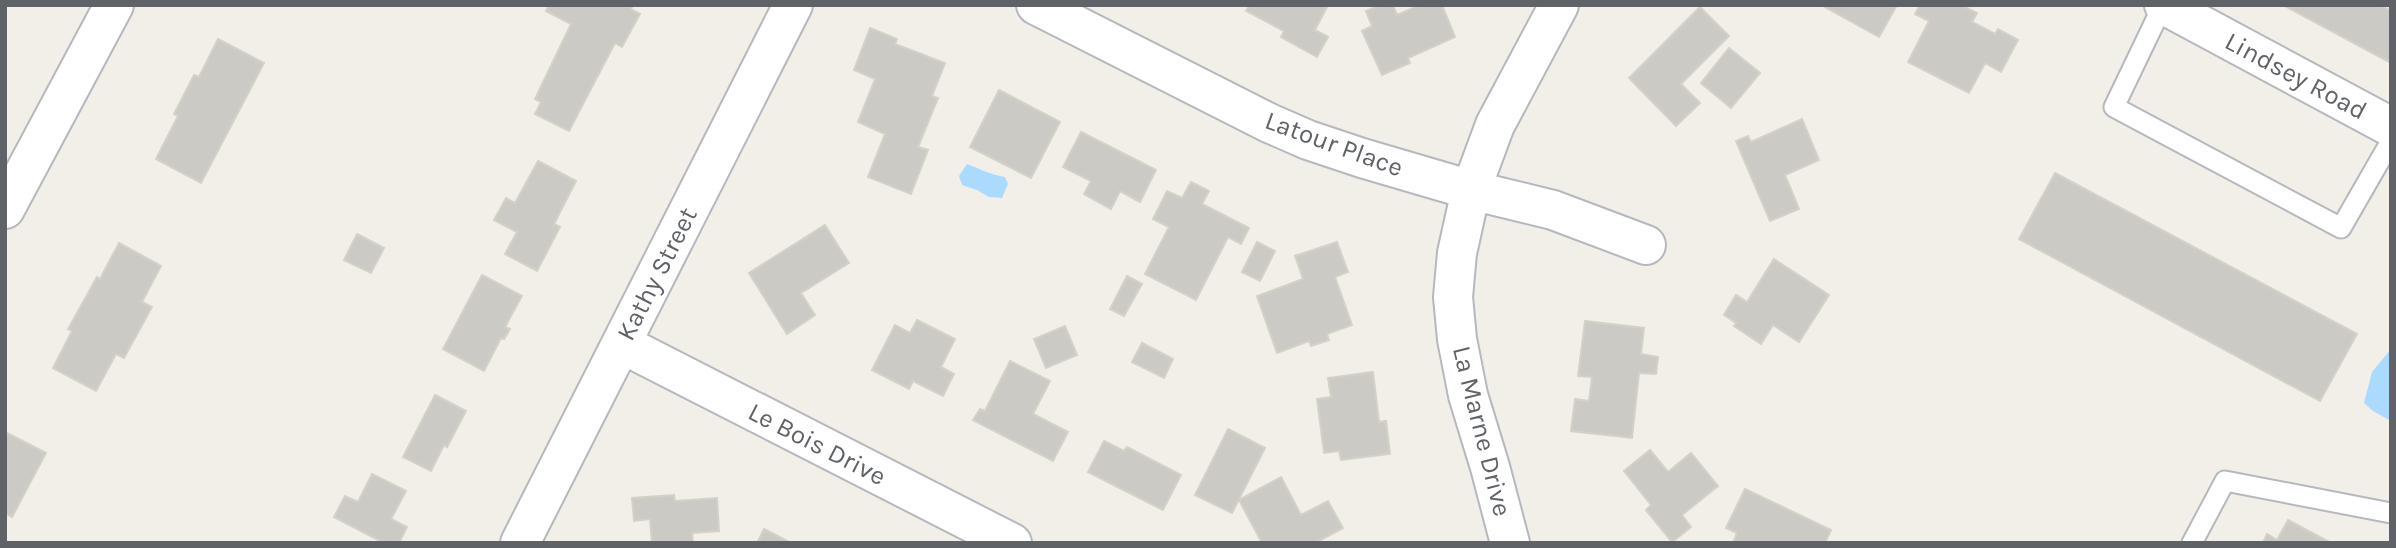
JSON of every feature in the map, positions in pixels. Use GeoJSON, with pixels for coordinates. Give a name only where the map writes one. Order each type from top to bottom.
{"type":"FeatureCollection","features":[{"type":"Feature","properties":{"kind":"street"},"geometry":{"type":"LineString","coordinates":[[5,209],[114,5]]}},
{"type":"Feature","properties":{"kind":"street","name":"Kathy Street"},"geometry":{"type":"LineString","coordinates":[[520,543],[793,5]]}},
{"type":"Feature","properties":{"kind":"street","name":"Latour Place"},"geometry":{"type":"LineString","coordinates":[[1036,5],[1269,123],[1308,140],[1471,190],[1553,210],[1646,245]]}},
{"type":"Feature","properties":{"kind":"street","name":"La Marne Drive"},"geometry":{"type":"LineString","coordinates":[[1510,543],[1468,395],[1457,339],[1453,297],[1457,253],[1471,190],[1495,125],[1559,5]]}},
{"type":"Feature","properties":{"kind":"street","name":"Lindsey Road"},"geometry":{"type":"LineString","coordinates":[[2164,5],[2391,127]]}},
{"type":"Feature","properties":{"kind":"street","name":"Le Bois Drive"},"geometry":{"type":"LineString","coordinates":[[622,344],[1012,543]]}},
{"type":"Feature","properties":{"kind":"lane"},"geometry":{"type":"LineString","coordinates":[[2164,5],[2113,107],[2341,228],[2391,141]]}},
{"type":"Feature","properties":{"kind":"lane"},"geometry":{"type":"LineString","coordinates":[[2192,543],[2225,481],[2391,513]]}},
{"type":"Feature","properties":{"kind":"water"},"geometry":{"type":"Polygon","coordinates":[[[967,164],[1005,177],[1008,184],[1002,198],[989,197],[962,185],[959,176],[967,164]]]}},
{"type":"Feature","properties":{"kind":"water"},"geometry":{"type":"Polygon","coordinates":[[[2391,349],[2391,421],[2364,403],[2372,372],[2391,349]]]}},
{"type":"Feature","properties":{"kind":"building"},"geometry":{"type":"Polygon","coordinates":[[[549,5],[633,5],[631,9],[640,14],[622,47],[615,43],[569,131],[535,114],[541,102],[535,99],[571,24],[546,11],[549,5]]]}},
{"type":"Feature","properties":{"kind":"building"},"geometry":{"type":"Polygon","coordinates":[[[1250,5],[1328,5],[1315,30],[1328,37],[1317,57],[1281,37],[1284,31],[1246,11],[1250,5]]]}},
{"type":"Feature","properties":{"kind":"building"},"geometry":{"type":"Polygon","coordinates":[[[1380,5],[1393,5],[1397,15],[1420,5],[1442,5],[1455,37],[1408,58],[1410,63],[1382,75],[1362,31],[1372,26],[1366,11],[1380,5]]]}},
{"type":"Feature","properties":{"kind":"building"},"geometry":{"type":"Polygon","coordinates":[[[1897,5],[1879,37],[1825,7],[1897,5]]]}},
{"type":"Feature","properties":{"kind":"building"},"geometry":{"type":"Polygon","coordinates":[[[1920,5],[1961,5],[1977,13],[1972,22],[1995,34],[1998,29],[2018,40],[2001,72],[1985,63],[1969,93],[1908,62],[1929,21],[1915,14],[1920,5]]]}},
{"type":"Feature","properties":{"kind":"building"},"geometry":{"type":"Polygon","coordinates":[[[2283,5],[2381,5],[2391,11],[2391,63],[2283,5]]]}},
{"type":"Feature","properties":{"kind":"building"},"geometry":{"type":"Polygon","coordinates":[[[1700,7],[1729,36],[1681,84],[1700,103],[1676,126],[1629,78],[1700,7]]]}},
{"type":"Feature","properties":{"kind":"building"},"geometry":{"type":"Polygon","coordinates":[[[870,28],[897,39],[895,44],[945,63],[932,96],[938,98],[918,147],[928,150],[911,194],[868,177],[885,134],[858,122],[875,79],[854,70],[870,28]]]}},
{"type":"Feature","properties":{"kind":"building"},"geometry":{"type":"Polygon","coordinates":[[[218,39],[264,63],[201,183],[156,159],[178,116],[174,114],[194,75],[199,77],[218,39]]]}},
{"type":"Feature","properties":{"kind":"building"},"geometry":{"type":"Polygon","coordinates":[[[1729,48],[1760,73],[1731,108],[1701,83],[1729,48]]]}},
{"type":"Feature","properties":{"kind":"building"},"geometry":{"type":"Polygon","coordinates":[[[999,90],[1060,122],[1031,178],[970,147],[999,90]]]}},
{"type":"Feature","properties":{"kind":"building"},"geometry":{"type":"Polygon","coordinates":[[[1802,119],[1819,160],[1785,175],[1799,209],[1770,221],[1736,141],[1748,136],[1751,142],[1802,119]]]}},
{"type":"Feature","properties":{"kind":"building"},"geometry":{"type":"Polygon","coordinates":[[[1081,132],[1156,170],[1140,202],[1120,191],[1111,209],[1084,194],[1091,181],[1063,167],[1081,132]]]}},
{"type":"Feature","properties":{"kind":"building"},"geometry":{"type":"Polygon","coordinates":[[[538,161],[576,181],[554,224],[560,227],[537,271],[505,254],[517,232],[494,220],[506,198],[515,203],[538,161]]]}},
{"type":"Feature","properties":{"kind":"building"},"geometry":{"type":"Polygon","coordinates":[[[2055,173],[2357,334],[2320,401],[2019,239],[2055,173]]]}},
{"type":"Feature","properties":{"kind":"building"},"geometry":{"type":"Polygon","coordinates":[[[1191,182],[1209,191],[1202,204],[1249,228],[1241,244],[1228,237],[1196,300],[1145,274],[1169,227],[1153,219],[1167,191],[1182,198],[1191,182]]]}},
{"type":"Feature","properties":{"kind":"building"},"geometry":{"type":"Polygon","coordinates":[[[825,225],[849,263],[801,293],[815,315],[787,334],[749,273],[825,225]]]}},
{"type":"Feature","properties":{"kind":"building"},"geometry":{"type":"Polygon","coordinates":[[[357,234],[384,248],[371,273],[344,260],[357,234]]]}},
{"type":"Feature","properties":{"kind":"building"},"geometry":{"type":"Polygon","coordinates":[[[1257,242],[1275,251],[1260,281],[1242,272],[1257,242]]]}},
{"type":"Feature","properties":{"kind":"building"},"geometry":{"type":"Polygon","coordinates":[[[1337,242],[1348,272],[1335,277],[1352,325],[1327,334],[1329,340],[1311,346],[1309,341],[1277,353],[1257,296],[1303,279],[1295,256],[1337,242]]]}},
{"type":"Feature","properties":{"kind":"building"},"geometry":{"type":"Polygon","coordinates":[[[119,243],[161,266],[142,302],[152,307],[124,358],[116,354],[96,391],[53,368],[72,331],[68,329],[119,243]]]}},
{"type":"Feature","properties":{"kind":"building"},"geometry":{"type":"Polygon","coordinates":[[[1774,259],[1829,295],[1799,342],[1773,325],[1761,344],[1734,326],[1736,323],[1724,315],[1736,295],[1747,302],[1774,259]]]}},
{"type":"Feature","properties":{"kind":"building"},"geometry":{"type":"Polygon","coordinates":[[[482,275],[522,296],[505,327],[510,329],[504,339],[501,338],[484,371],[443,349],[482,275]]]}},
{"type":"Feature","properties":{"kind":"building"},"geometry":{"type":"Polygon","coordinates":[[[1127,276],[1142,284],[1124,316],[1110,309],[1127,276]]]}},
{"type":"Feature","properties":{"kind":"building"},"geometry":{"type":"Polygon","coordinates":[[[917,320],[955,339],[941,367],[954,374],[943,396],[913,381],[909,389],[872,370],[895,325],[910,333],[917,320]]]}},
{"type":"Feature","properties":{"kind":"building"},"geometry":{"type":"Polygon","coordinates":[[[1585,321],[1644,328],[1641,354],[1658,357],[1656,374],[1639,373],[1632,438],[1571,431],[1575,399],[1589,401],[1592,377],[1578,376],[1585,321]]]}},
{"type":"Feature","properties":{"kind":"building"},"geometry":{"type":"Polygon","coordinates":[[[1065,326],[1077,355],[1046,368],[1034,339],[1065,326]]]}},
{"type":"Feature","properties":{"kind":"building"},"geometry":{"type":"Polygon","coordinates":[[[1142,343],[1173,359],[1164,378],[1132,362],[1142,343]]]}},
{"type":"Feature","properties":{"kind":"building"},"geometry":{"type":"Polygon","coordinates":[[[1010,361],[1050,381],[1033,414],[1068,432],[1053,461],[973,420],[980,409],[985,411],[1010,361]]]}},
{"type":"Feature","properties":{"kind":"building"},"geometry":{"type":"Polygon","coordinates":[[[1373,372],[1379,422],[1386,421],[1390,454],[1341,460],[1339,451],[1324,453],[1317,399],[1331,397],[1328,378],[1373,372]]]}},
{"type":"Feature","properties":{"kind":"building"},"geometry":{"type":"Polygon","coordinates":[[[435,395],[466,411],[431,471],[403,457],[435,395]]]}},
{"type":"Feature","properties":{"kind":"building"},"geometry":{"type":"Polygon","coordinates":[[[1228,429],[1265,448],[1232,513],[1195,495],[1228,429]]]}},
{"type":"Feature","properties":{"kind":"building"},"geometry":{"type":"Polygon","coordinates":[[[5,432],[46,453],[12,517],[5,513],[5,432]]]}},
{"type":"Feature","properties":{"kind":"building"},"geometry":{"type":"Polygon","coordinates":[[[1104,441],[1124,451],[1127,447],[1181,475],[1163,510],[1088,472],[1104,441]]]}},
{"type":"Feature","properties":{"kind":"building"},"geometry":{"type":"Polygon","coordinates":[[[1650,450],[1668,472],[1691,453],[1718,486],[1682,515],[1691,527],[1672,542],[1646,510],[1651,505],[1624,471],[1650,450]]]}},
{"type":"Feature","properties":{"kind":"building"},"geometry":{"type":"Polygon","coordinates":[[[372,474],[406,491],[391,519],[407,527],[399,543],[384,543],[334,517],[345,496],[358,502],[372,474]]]}},
{"type":"Feature","properties":{"kind":"building"},"geometry":{"type":"Polygon","coordinates":[[[1281,477],[1301,515],[1328,501],[1343,528],[1315,543],[1262,543],[1239,500],[1281,477]]]}},
{"type":"Feature","properties":{"kind":"building"},"geometry":{"type":"Polygon","coordinates":[[[1745,489],[1831,530],[1825,543],[1733,543],[1737,533],[1726,528],[1745,489]]]}},
{"type":"Feature","properties":{"kind":"building"},"geometry":{"type":"Polygon","coordinates":[[[674,495],[675,501],[717,498],[719,531],[692,533],[693,543],[652,543],[650,519],[634,521],[632,498],[674,495]]]}},
{"type":"Feature","properties":{"kind":"building"},"geometry":{"type":"Polygon","coordinates":[[[2288,520],[2331,543],[2263,543],[2267,534],[2277,540],[2288,520]]]}},
{"type":"Feature","properties":{"kind":"building"},"geometry":{"type":"Polygon","coordinates":[[[764,529],[791,543],[757,543],[764,529]]]}}]}
